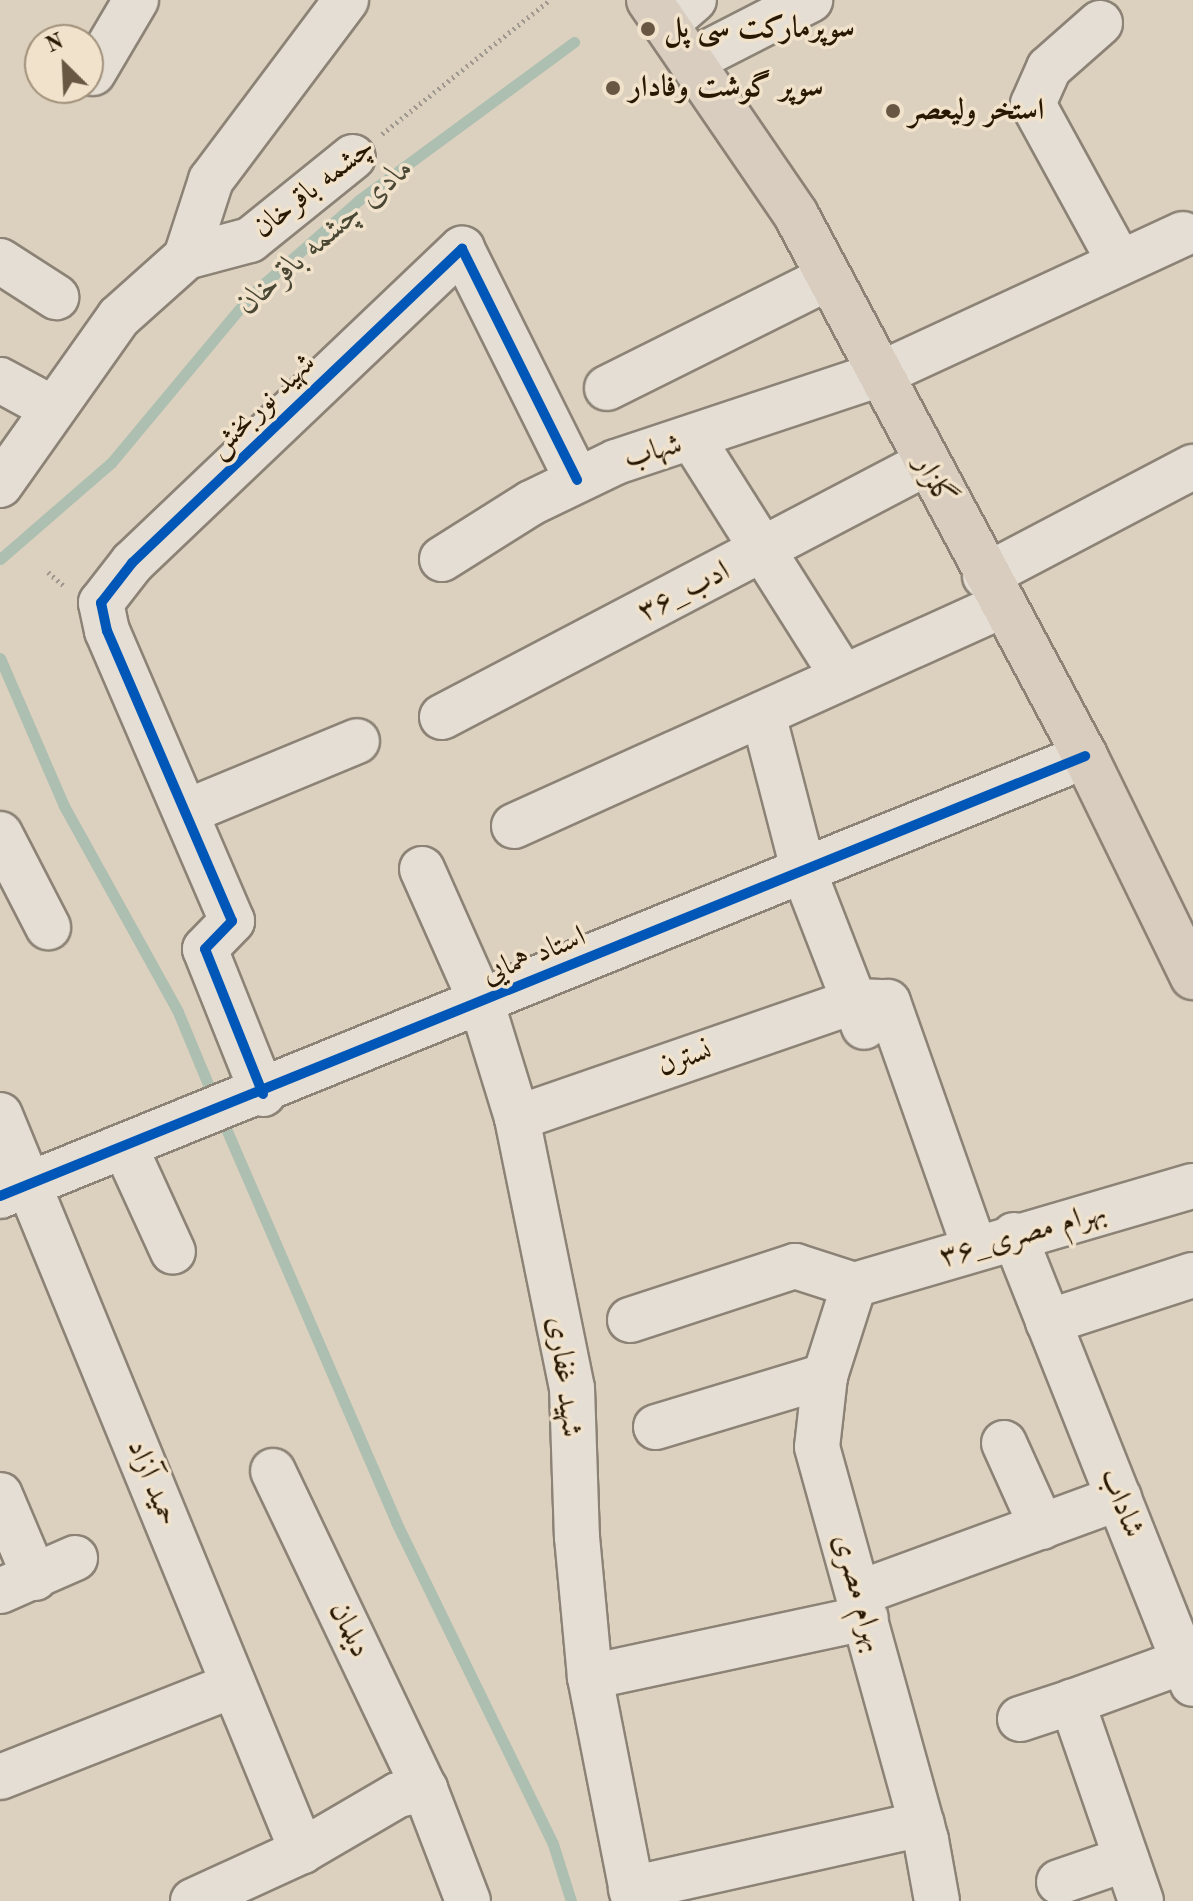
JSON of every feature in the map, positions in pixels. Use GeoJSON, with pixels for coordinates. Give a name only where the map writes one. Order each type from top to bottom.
{"type":"FeatureCollection","features":[{"type":"Feature","properties":{"kind":"main road","name":"گلزار"},"geometry":{"type":"LineString","coordinates":[[670,8],[691,61],[796,215],[925,464],[1085,756],[1193,977]]}},
{"type":"Feature","properties":{"kind":"street"},"geometry":{"type":"LineString","coordinates":[[104,54],[136,0]]}},
{"type":"Feature","properties":{"kind":"street"},"geometry":{"type":"LineString","coordinates":[[186,257],[211,180],[346,0]]}},
{"type":"Feature","properties":{"kind":"street"},"geometry":{"type":"LineString","coordinates":[[691,61],[810,0]]}},
{"type":"Feature","properties":{"kind":"street"},"geometry":{"type":"LineString","coordinates":[[1100,23],[1049,68],[1033,104],[1120,263]]}},
{"type":"Feature","properties":{"kind":"street","name":"چشمه باقرخان"},"geometry":{"type":"LineString","coordinates":[[0,485],[50,407],[119,317],[186,257],[250,240],[353,157]]}},
{"type":"Feature","properties":{"kind":"street","name":"شهاب"},"geometry":{"type":"LineString","coordinates":[[442,559],[577,480],[694,441],[727,423],[878,375],[1183,234]]}},
{"type":"Feature","properties":{"kind":"street","name":"شهید نوربخش"},"geometry":{"type":"LineString","coordinates":[[186,812],[101,603],[132,563],[462,249],[577,480]]}},
{"type":"Feature","properties":{"kind":"street"},"geometry":{"type":"LineString","coordinates":[[0,261],[56,297]]}},
{"type":"Feature","properties":{"kind":"street"},"geometry":{"type":"LineString","coordinates":[[607,388],[828,278]]}},
{"type":"Feature","properties":{"kind":"street"},"geometry":{"type":"LineString","coordinates":[[0,380],[50,407]]}},
{"type":"Feature","properties":{"kind":"street"},"geometry":{"type":"LineString","coordinates":[[694,441],[759,553],[843,677]]}},
{"type":"Feature","properties":{"kind":"street","name":"۳۶_ادب"},"geometry":{"type":"LineString","coordinates":[[442,717],[925,464]]}},
{"type":"Feature","properties":{"kind":"street"},"geometry":{"type":"LineString","coordinates":[[514,826],[843,677],[993,591],[1193,467]]}},
{"type":"Feature","properties":{"kind":"street"},"geometry":{"type":"LineString","coordinates":[[763,714],[804,872],[854,1001],[980,1246]]}},
{"type":"Feature","properties":{"kind":"street"},"geometry":{"type":"LineString","coordinates":[[263,1094],[205,949],[232,921],[186,812],[357,741]]}},
{"type":"Feature","properties":{"kind":"street","name":"استاد همایی"},"geometry":{"type":"LineString","coordinates":[[15,1190],[263,1094],[1085,756]]}},
{"type":"Feature","properties":{"kind":"street"},"geometry":{"type":"LineString","coordinates":[[0,834],[48,927]]}},
{"type":"Feature","properties":{"kind":"street","name":"شهید غفاری"},"geometry":{"type":"LineString","coordinates":[[422,869],[482,1004],[517,1118],[572,1388],[577,1537],[590,1677],[633,1895]]}},
{"type":"Feature","properties":{"kind":"street","name":"نسترن"},"geometry":{"type":"LineString","coordinates":[[517,1118],[854,1001]]}},
{"type":"Feature","properties":{"kind":"street","name":"حمید آزاد"},"geometry":{"type":"LineString","coordinates":[[0,1115],[15,1190],[233,1685],[302,1851]]}},
{"type":"Feature","properties":{"kind":"street"},"geometry":{"type":"LineString","coordinates":[[137,1142],[173,1252]]}},
{"type":"Feature","properties":{"kind":"street","name":"۳۶_بهرام مصری"},"geometry":{"type":"LineString","coordinates":[[854,1285],[1193,1186]]}},
{"type":"Feature","properties":{"kind":"street","name":"شاداب"},"geometry":{"type":"LineString","coordinates":[[980,1246],[1048,1322],[1190,1668]]}},
{"type":"Feature","properties":{"kind":"street"},"geometry":{"type":"LineString","coordinates":[[630,1320],[795,1266],[854,1285]]}},
{"type":"Feature","properties":{"kind":"street"},"geometry":{"type":"LineString","coordinates":[[1048,1322],[1193,1275]]}},
{"type":"Feature","properties":{"kind":"street","name":"بهرام مصری"},"geometry":{"type":"LineString","coordinates":[[854,1285],[825,1376],[817,1447],[922,1824],[937,1901]]}},
{"type":"Feature","properties":{"kind":"street"},"geometry":{"type":"LineString","coordinates":[[656,1427],[825,1376]]}},
{"type":"Feature","properties":{"kind":"street"},"geometry":{"type":"LineString","coordinates":[[1004,1443],[1042,1527]]}},
{"type":"Feature","properties":{"kind":"street","name":"دیلمان"},"geometry":{"type":"LineString","coordinates":[[273,1471],[425,1789],[468,1901]]}},
{"type":"Feature","properties":{"kind":"street"},"geometry":{"type":"LineString","coordinates":[[0,1495],[17,1585],[75,1558]]}},
{"type":"Feature","properties":{"kind":"street"},"geometry":{"type":"LineString","coordinates":[[590,1677],[862,1606],[1042,1527],[1119,1498]]}},
{"type":"Feature","properties":{"kind":"street"},"geometry":{"type":"LineString","coordinates":[[1020,1719],[1190,1668]]}},
{"type":"Feature","properties":{"kind":"street"},"geometry":{"type":"LineString","coordinates":[[0,1777],[233,1685]]}},
{"type":"Feature","properties":{"kind":"street"},"geometry":{"type":"LineString","coordinates":[[1072,1702],[1141,1901]]}},
{"type":"Feature","properties":{"kind":"street"},"geometry":{"type":"LineString","coordinates":[[193,1901],[302,1851],[398,1795],[425,1789]]}},
{"type":"Feature","properties":{"kind":"street"},"geometry":{"type":"LineString","coordinates":[[633,1895],[922,1824]]}},
{"type":"Feature","properties":{"kind":"street"},"geometry":{"type":"LineString","coordinates":[[1059,1882],[1126,1859]]}},
{"type":"Feature","properties":{"kind":"waterway","name":"مادی چشمه باقرخان"},"geometry":{"type":"LineString","coordinates":[[0,559],[111,463],[251,295],[359,200],[574,42]]}},
{"type":"Feature","properties":{"kind":"waterway"},"geometry":{"type":"LineString","coordinates":[[0,658],[64,806],[178,1012],[215,1101]]}},
{"type":"Feature","properties":{"kind":"waterway"},"geometry":{"type":"LineString","coordinates":[[221,1117],[396,1522],[553,1844],[571,1901]]}},
{"type":"Feature","properties":{"kind":"cycle path"},"geometry":{"type":"LineString","coordinates":[[263,1094],[205,949],[232,921],[107,631],[101,603],[132,563],[462,249],[577,480]]}},
{"type":"Feature","properties":{"kind":"cycle path"},"geometry":{"type":"LineString","coordinates":[[0,1196],[1085,756]]}},
{"type":"Feature","properties":{"kind":"place","name":"سوپرمارکت سی پل"},"geometry":{"type":"Point","coordinates":[648,29]}},
{"type":"Feature","properties":{"kind":"place","name":"سوپر گوشت وفادار"},"geometry":{"type":"Point","coordinates":[613,88]}},
{"type":"Feature","properties":{"kind":"place","name":"استخر ولیعصر"},"geometry":{"type":"Point","coordinates":[893,111]}}]}
